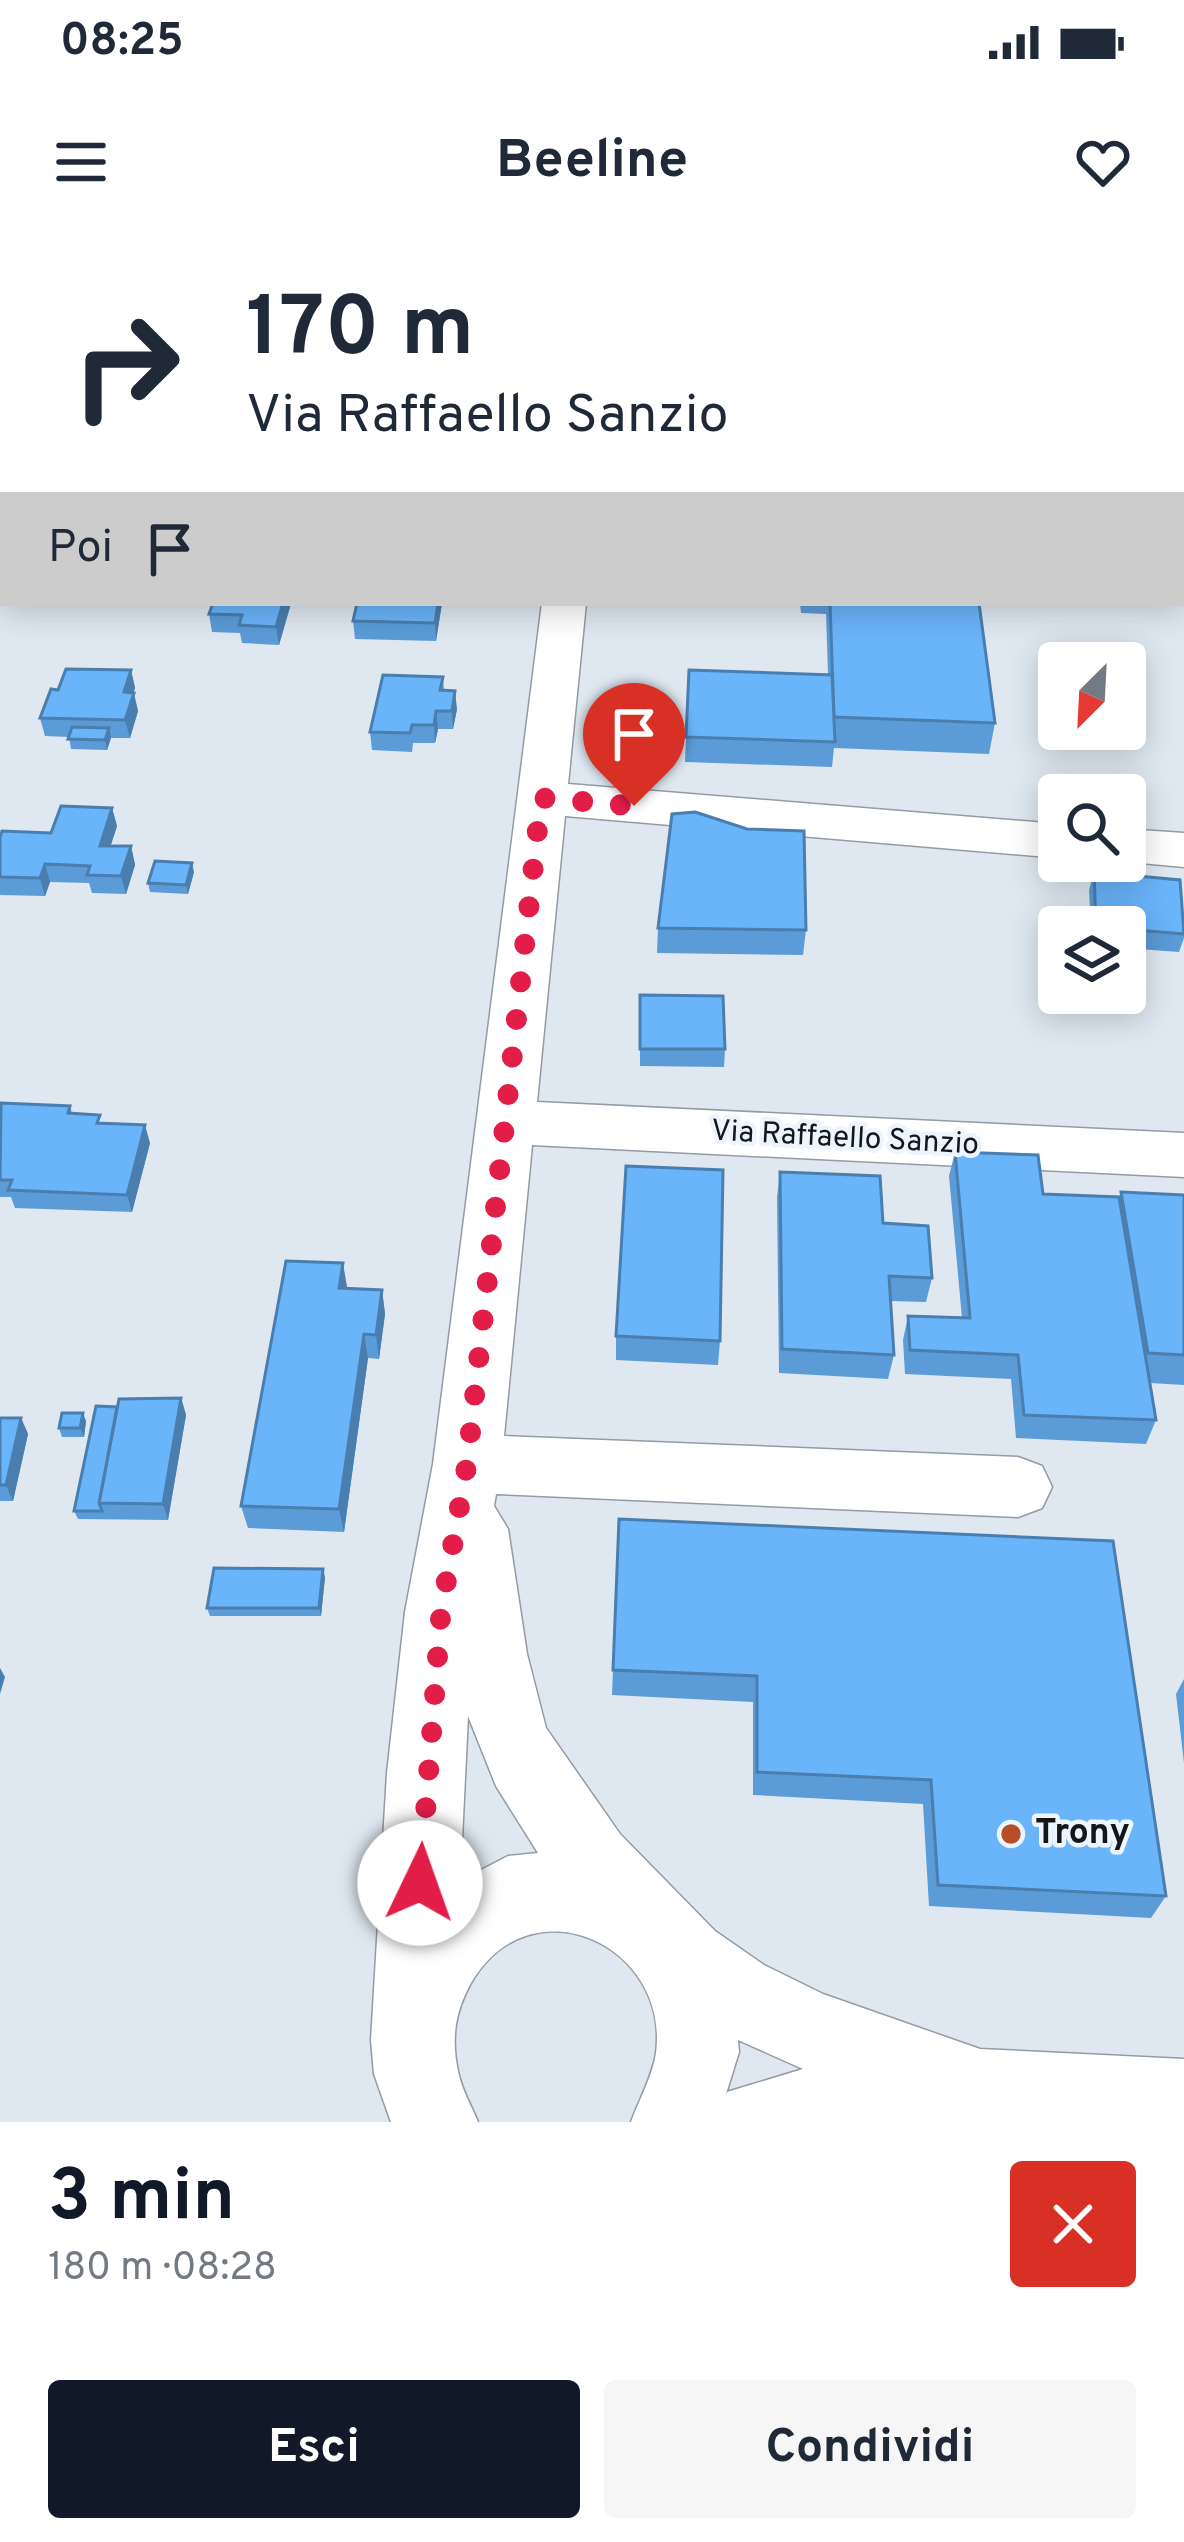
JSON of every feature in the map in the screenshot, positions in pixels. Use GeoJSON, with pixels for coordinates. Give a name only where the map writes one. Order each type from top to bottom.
{"type":"FeatureCollection","features":[{"type":"Feature","properties":{"kind":"street"},"geometry":{"type":"LineString","coordinates":[[417,2078],[425,1773],[438,1635],[467,1464],[564,606]]}},
{"type":"Feature","properties":{"kind":"street"},"geometry":{"type":"LineString","coordinates":[[541,798],[1038,839]]}},
{"type":"Feature","properties":{"kind":"street"},"geometry":{"type":"LineString","coordinates":[[1146,847],[1184,850]]}},
{"type":"Feature","properties":{"kind":"street","name":"Via Raffaello Sanzio"},"geometry":{"type":"LineString","coordinates":[[506,1122],[1184,1155]]}},
{"type":"Feature","properties":{"kind":"street"},"geometry":{"type":"LineString","coordinates":[[467,1464],[1018,1487]]}},
{"type":"Feature","properties":{"kind":"street"},"geometry":{"type":"LineString","coordinates":[[467,1464],[478,1582],[508,1730],[525,1766],[580,1849],[654,1929],[683,1970],[697,2018],[695,2070],[674,2122]]}},
{"type":"Feature","properties":{"kind":"street"},"geometry":{"type":"LineString","coordinates":[[417,2078],[430,1966],[457,1930],[493,1903],[535,1889],[577,1889],[619,1903],[730,1991],[770,2012],[854,2049],[980,2091]]}},
{"type":"Feature","properties":{"kind":"street"},"geometry":{"type":"LineString","coordinates":[[758,2122],[797,2112],[980,2091],[1184,2101]]}},
{"type":"Feature","properties":{"kind":"building"},"geometry":{"type":"Polygon","coordinates":[[[212,606],[282,606],[276,627],[239,625],[242,615],[209,614],[212,606]]]}},
{"type":"Feature","properties":{"kind":"building"},"geometry":{"type":"Polygon","coordinates":[[[356,606],[438,606],[435,623],[353,621],[356,606]]]}},
{"type":"Feature","properties":{"kind":"building"},"geometry":{"type":"Polygon","coordinates":[[[830,606],[979,606],[995,723],[834,717],[830,606]]]}},
{"type":"Feature","properties":{"kind":"building"},"geometry":{"type":"Polygon","coordinates":[[[66,669],[131,670],[124,692],[134,693],[125,720],[40,718],[51,689],[58,690],[66,669]]]}},
{"type":"Feature","properties":{"kind":"building"},"geometry":{"type":"Polygon","coordinates":[[[689,670],[832,675],[835,742],[686,737],[689,670]]]}},
{"type":"Feature","properties":{"kind":"building"},"geometry":{"type":"Polygon","coordinates":[[[383,675],[443,677],[440,690],[455,691],[452,711],[436,711],[434,725],[412,725],[410,733],[370,732],[383,675]]]}},
{"type":"Feature","properties":{"kind":"building"},"geometry":{"type":"Polygon","coordinates":[[[72,727],[109,728],[105,740],[68,739],[72,727]]]}},
{"type":"Feature","properties":{"kind":"building"},"geometry":{"type":"Polygon","coordinates":[[[61,806],[112,808],[100,846],[131,846],[121,876],[87,875],[90,866],[45,864],[40,878],[0,877],[2,831],[51,833],[61,806]]]}},
{"type":"Feature","properties":{"kind":"building"},"geometry":{"type":"Polygon","coordinates":[[[695,812],[747,829],[804,831],[806,930],[658,928],[672,814],[695,812]]]}},
{"type":"Feature","properties":{"kind":"building"},"geometry":{"type":"Polygon","coordinates":[[[155,861],[192,863],[186,885],[148,883],[155,861]]]}},
{"type":"Feature","properties":{"kind":"building"},"geometry":{"type":"Polygon","coordinates":[[[1146,877],[1180,880],[1184,934],[1146,931],[1146,906],[1095,906],[1094,882],[1146,882],[1146,877]]]}},
{"type":"Feature","properties":{"kind":"building"},"geometry":{"type":"Polygon","coordinates":[[[640,995],[723,996],[725,1049],[640,1049],[640,995]]]}},
{"type":"Feature","properties":{"kind":"building"},"geometry":{"type":"Polygon","coordinates":[[[1,1103],[70,1106],[68,1113],[100,1115],[97,1123],[145,1125],[127,1195],[8,1190],[12,1180],[0,1180],[1,1103]]]}},
{"type":"Feature","properties":{"kind":"building"},"geometry":{"type":"Polygon","coordinates":[[[955,1152],[1038,1155],[1043,1194],[1119,1197],[1156,1420],[1024,1415],[1018,1355],[910,1350],[908,1316],[970,1318],[955,1152]]]}},
{"type":"Feature","properties":{"kind":"building"},"geometry":{"type":"Polygon","coordinates":[[[626,1166],[723,1170],[720,1341],[616,1336],[626,1166]]]}},
{"type":"Feature","properties":{"kind":"building"},"geometry":{"type":"Polygon","coordinates":[[[780,1172],[880,1176],[883,1223],[928,1226],[932,1278],[889,1276],[894,1355],[782,1349],[780,1172]]]}},
{"type":"Feature","properties":{"kind":"building"},"geometry":{"type":"Polygon","coordinates":[[[1121,1192],[1184,1195],[1184,1355],[1148,1353],[1121,1192]]]}},
{"type":"Feature","properties":{"kind":"building"},"geometry":{"type":"Polygon","coordinates":[[[286,1261],[343,1263],[339,1288],[382,1290],[376,1335],[364,1334],[339,1509],[241,1506],[286,1261]]]}},
{"type":"Feature","properties":{"kind":"building"},"geometry":{"type":"Polygon","coordinates":[[[181,1398],[163,1504],[99,1503],[119,1399],[181,1398]]]}},
{"type":"Feature","properties":{"kind":"building"},"geometry":{"type":"Polygon","coordinates":[[[96,1406],[117,1407],[99,1503],[102,1511],[74,1511],[96,1406]]]}},
{"type":"Feature","properties":{"kind":"building"},"geometry":{"type":"Polygon","coordinates":[[[62,1413],[83,1413],[80,1428],[59,1428],[62,1413]]]}},
{"type":"Feature","properties":{"kind":"building"},"geometry":{"type":"Polygon","coordinates":[[[0,1418],[21,1418],[6,1485],[0,1485],[0,1418]]]}},
{"type":"Feature","properties":{"kind":"building"},"geometry":{"type":"Polygon","coordinates":[[[619,1519],[1113,1541],[1166,1896],[938,1885],[931,1780],[757,1772],[757,1676],[613,1670],[619,1519]]]}},
{"type":"Feature","properties":{"kind":"building"},"geometry":{"type":"Polygon","coordinates":[[[214,1568],[323,1569],[319,1608],[207,1608],[214,1568]]]}},
{"type":"Feature","properties":{"kind":"place","name":"Trony"},"geometry":{"type":"Point","coordinates":[1011,1834]}},
{"type":"Feature","properties":{"kind":"route"},"geometry":{"type":"LineString","coordinates":[[420,1883],[441,1612],[467,1464],[541,798],[634,806]]}}]}
